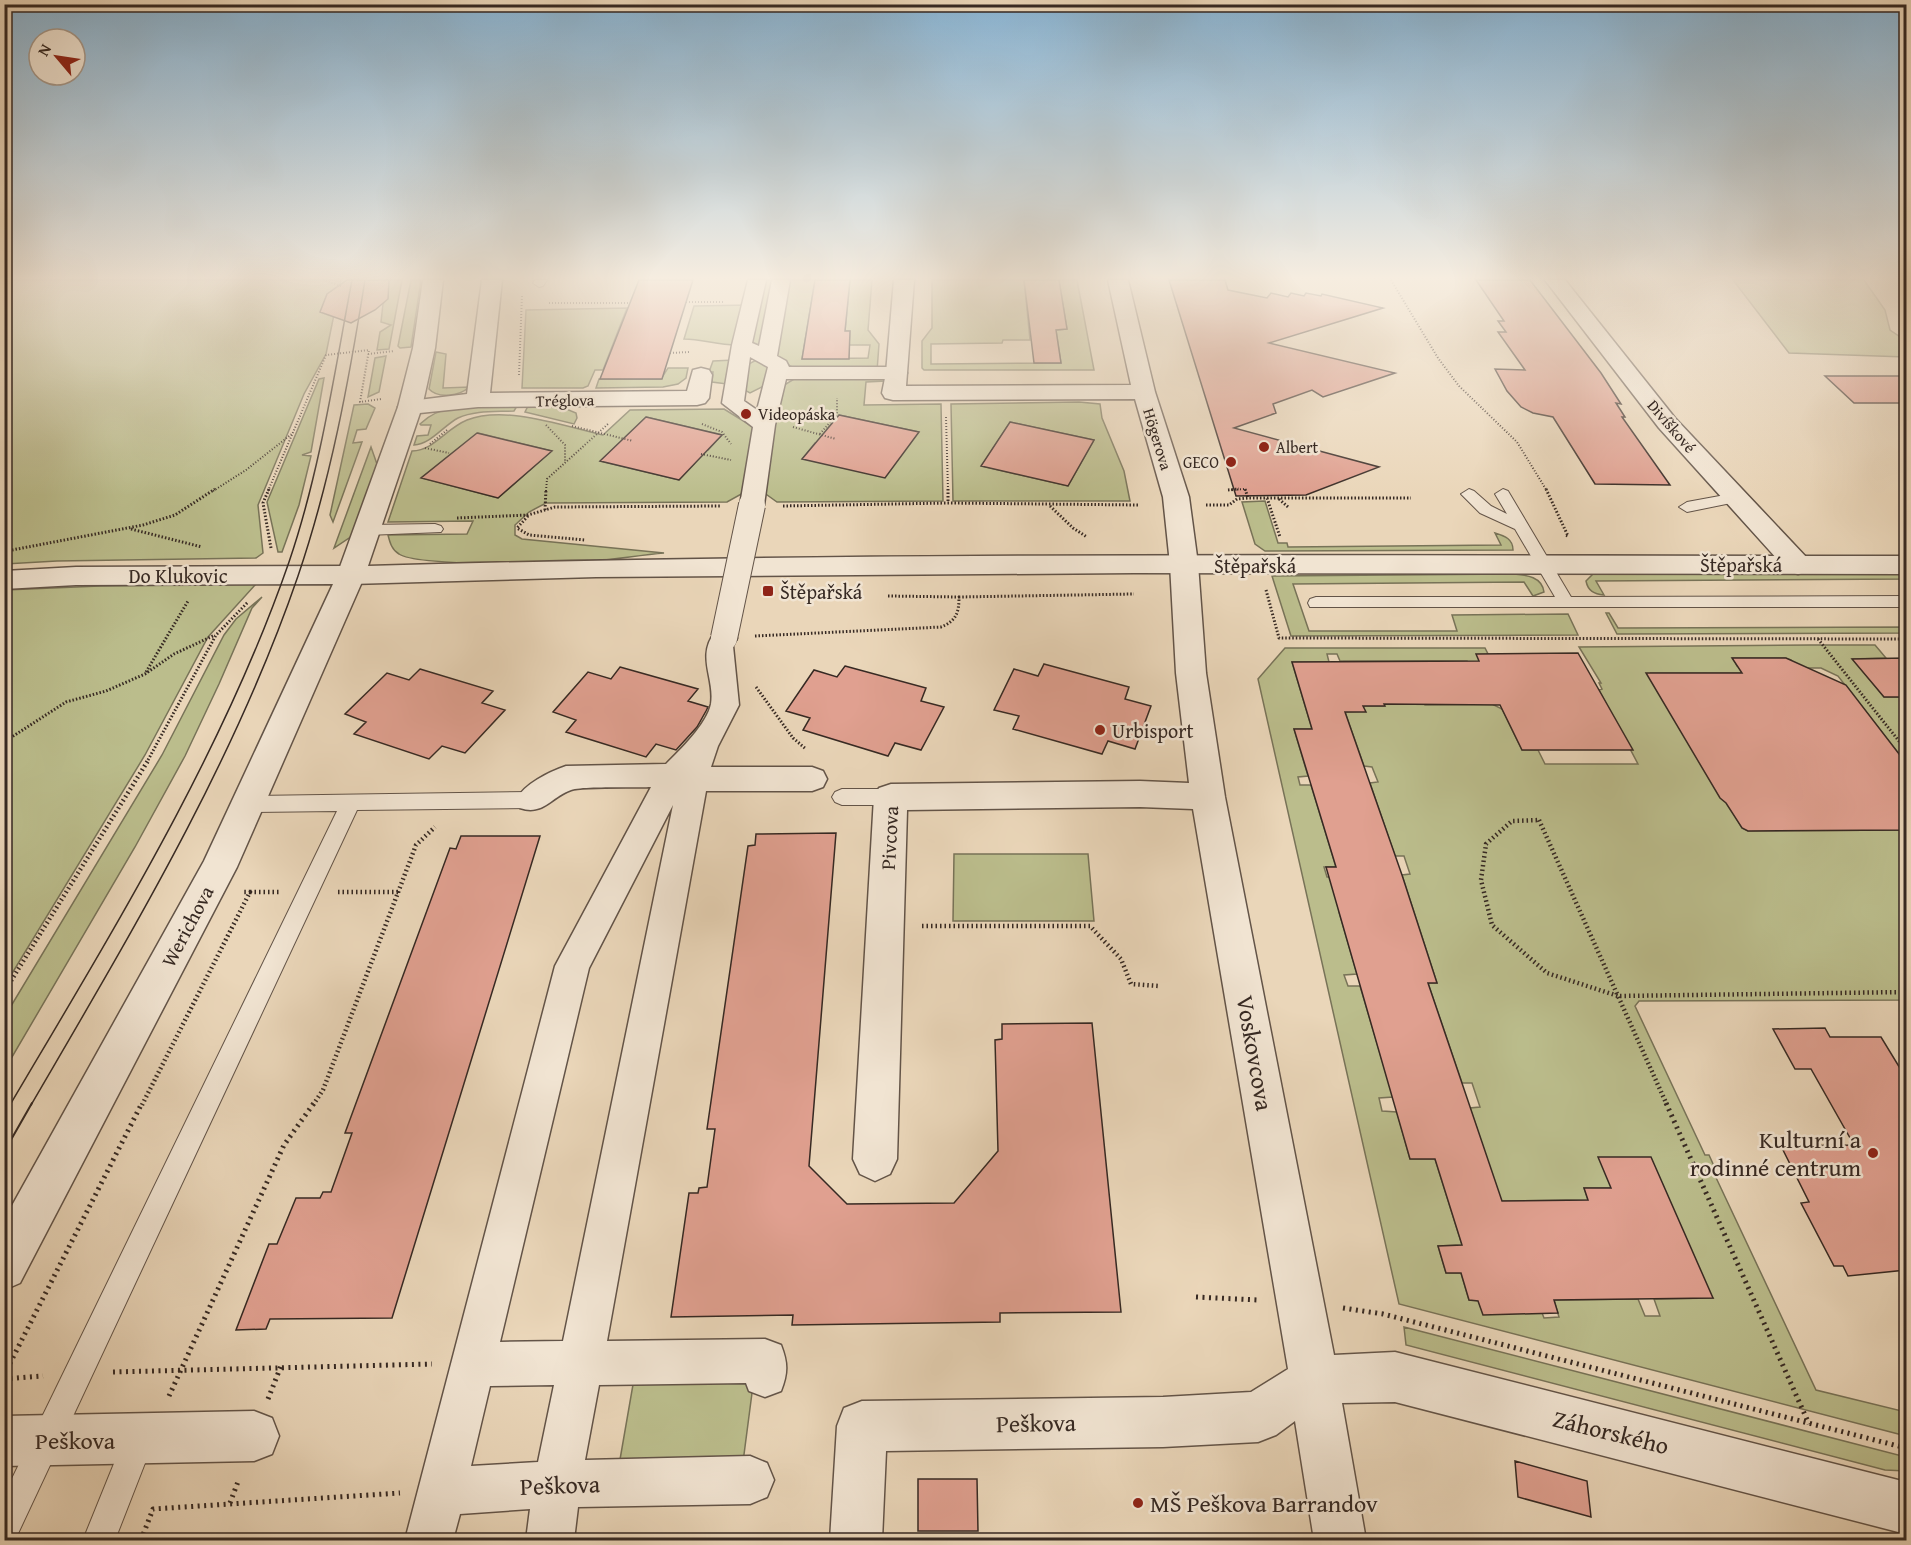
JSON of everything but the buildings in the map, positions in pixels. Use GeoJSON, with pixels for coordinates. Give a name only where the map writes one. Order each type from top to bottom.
{"type":"FeatureCollection","features":[{"type":"Feature","properties":{"kind":"street"},"geometry":{"type":"LineString","coordinates":[[351,575],[410,407],[423,352]]}},
{"type":"Feature","properties":{"kind":"street"},"geometry":{"type":"LineString","coordinates":[[478,400],[484,352]]}},
{"type":"Feature","properties":{"kind":"street"},"geometry":{"type":"LineString","coordinates":[[733,403],[741,352]]}},
{"type":"Feature","properties":{"kind":"street"},"geometry":{"type":"LineString","coordinates":[[750,352],[772,372]]}},
{"type":"Feature","properties":{"kind":"street"},"geometry":{"type":"LineString","coordinates":[[429,1540],[572,966],[725,705],[719,645],[724,638],[752,505],[774,352]]}},
{"type":"Feature","properties":{"kind":"street"},"geometry":{"type":"LineString","coordinates":[[899,352],[893,393],[1144,392]]}},
{"type":"Feature","properties":{"kind":"street","name":"Högerova"},"geometry":{"type":"LineString","coordinates":[[1135,352],[1144,392],[1176,497],[1184,564]]}},
{"type":"Feature","properties":{"kind":"street","name":"Divíškové"},"geometry":{"type":"LineString","coordinates":[[1612,352],[1667,423],[1798,565]]}},
{"type":"Feature","properties":{"kind":"street"},"geometry":{"type":"LineString","coordinates":[[733,403],[772,372],[897,373]]}},
{"type":"Feature","properties":{"kind":"street","name":"Tréglova"},"geometry":{"type":"LineString","coordinates":[[410,407],[478,400],[697,398],[701,375]]}},
{"type":"Feature","properties":{"kind":"street"},"geometry":{"type":"LineString","coordinates":[[733,403],[764,425]]}},
{"type":"Feature","properties":{"kind":"street","name":"Do Klukovic"},"geometry":{"type":"LineString","coordinates":[[4,580],[76,576],[205,562],[265,575],[351,575]]}},
{"type":"Feature","properties":{"kind":"street","name":"Štěpařská"},"geometry":{"type":"LineString","coordinates":[[351,575],[596,568],[1184,564],[1906,565]]}},
{"type":"Feature","properties":{"kind":"street","name":"Voskovcova"},"geometry":{"type":"LineString","coordinates":[[1184,564],[1191,673],[1208,797],[1301,1302],[1340,1540]]}},
{"type":"Feature","properties":{"kind":"street","name":"Werichova"},"geometry":{"type":"LineString","coordinates":[[4,1267],[219,867],[351,575]]}},
{"type":"Feature","properties":{"kind":"street"},"geometry":{"type":"LineString","coordinates":[[550,1540],[557,1484],[690,767]]}},
{"type":"Feature","properties":{"kind":"street"},"geometry":{"type":"LineString","coordinates":[[531,800],[566,778],[690,767],[812,779]]}},
{"type":"Feature","properties":{"kind":"street","name":"Pivcova"},"geometry":{"type":"LineString","coordinates":[[874,1159],[891,797],[1140,794],[1208,797]]}},
{"type":"Feature","properties":{"kind":"street"},"geometry":{"type":"LineString","coordinates":[[473,1364],[765,1361],[765,1375]]}},
{"type":"Feature","properties":{"kind":"street","name":"Záhorského"},"geometry":{"type":"LineString","coordinates":[[1314,1380],[1395,1377],[1906,1508]]}},
{"type":"Feature","properties":{"kind":"street","name":"Peškova"},"geometry":{"type":"LineString","coordinates":[[856,1540],[862,1426],[1163,1422],[1258,1417],[1314,1380]]}},
{"type":"Feature","properties":{"kind":"street","name":"Peškova"},"geometry":{"type":"LineString","coordinates":[[26,1441],[254,1436]]}},
{"type":"Feature","properties":{"kind":"street","name":"Peškova"},"geometry":{"type":"LineString","coordinates":[[441,1491],[557,1484],[750,1480]]}},
{"type":"Feature","properties":{"kind":"lane"},"geometry":{"type":"LineString","coordinates":[[1469,494],[1475,504],[1490,513],[1520,525]]}},
{"type":"Feature","properties":{"kind":"lane"},"geometry":{"type":"LineString","coordinates":[[1503,494],[1566,602]]}},
{"type":"Feature","properties":{"kind":"lane"},"geometry":{"type":"LineString","coordinates":[[1687,507],[1736,498]]}},
{"type":"Feature","properties":{"kind":"lane"},"geometry":{"type":"LineString","coordinates":[[367,530],[435,529]]}},
{"type":"Feature","properties":{"kind":"lane"},"geometry":{"type":"LineString","coordinates":[[1316,603],[1906,602]]}},
{"type":"Feature","properties":{"kind":"lane"},"geometry":{"type":"LineString","coordinates":[[842,797],[891,797]]}},
{"type":"Feature","properties":{"kind":"lane"},"geometry":{"type":"LineString","coordinates":[[249,804],[531,800]]}},
{"type":"Feature","properties":{"kind":"lane"},"geometry":{"type":"LineString","coordinates":[[4,1530],[26,1441],[350,804]]}},
{"type":"Feature","properties":{"kind":"lane"},"geometry":{"type":"LineString","coordinates":[[99,1540],[146,1440]]}},
{"type":"Feature","properties":{"kind":"path"},"geometry":{"type":"LineString","coordinates":[[4,992],[114,818],[170,723],[216,635],[256,594],[273,561],[263,503],[326,355],[351,352]]}},
{"type":"Feature","properties":{"kind":"path"},"geometry":{"type":"LineString","coordinates":[[381,399],[360,402],[368,354],[386,352]]}},
{"type":"Feature","properties":{"kind":"path"},"geometry":{"type":"LineString","coordinates":[[519,377],[520,352]]}},
{"type":"Feature","properties":{"kind":"path"},"geometry":{"type":"LineString","coordinates":[[670,353],[696,352]]}},
{"type":"Feature","properties":{"kind":"path"},"geometry":{"type":"LineString","coordinates":[[1434,352],[1459,386],[1517,442],[1554,503],[1568,536],[1557,535]]}},
{"type":"Feature","properties":{"kind":"path"},"geometry":{"type":"LineString","coordinates":[[820,435],[837,414],[840,373]]}},
{"type":"Feature","properties":{"kind":"path"},"geometry":{"type":"LineString","coordinates":[[946,393],[948,503]]}},
{"type":"Feature","properties":{"kind":"path"},"geometry":{"type":"LineString","coordinates":[[543,418],[546,426],[565,444],[568,450],[564,463]]}},
{"type":"Feature","properties":{"kind":"path"},"geometry":{"type":"LineString","coordinates":[[545,510],[547,479],[613,420]]}},
{"type":"Feature","properties":{"kind":"path"},"geometry":{"type":"LineString","coordinates":[[694,421],[722,432],[728,437],[732,446]]}},
{"type":"Feature","properties":{"kind":"path"},"geometry":{"type":"LineString","coordinates":[[449,453],[424,448],[454,424]]}},
{"type":"Feature","properties":{"kind":"path"},"geometry":{"type":"LineString","coordinates":[[565,424],[633,441]]}},
{"type":"Feature","properties":{"kind":"path"},"geometry":{"type":"LineString","coordinates":[[4,552],[127,528],[175,515],[246,470],[294,433]]}},
{"type":"Feature","properties":{"kind":"path"},"geometry":{"type":"LineString","coordinates":[[824,436],[836,439]]}},
{"type":"Feature","properties":{"kind":"path"},"geometry":{"type":"LineString","coordinates":[[1228,490],[1245,489],[1248,498]]}},
{"type":"Feature","properties":{"kind":"path"},"geometry":{"type":"LineString","coordinates":[[1201,506],[1229,505],[1238,499],[1248,498],[1411,498]]}},
{"type":"Feature","properties":{"kind":"path"},"geometry":{"type":"LineString","coordinates":[[1266,498],[1282,543]]}},
{"type":"Feature","properties":{"kind":"path"},"geometry":{"type":"LineString","coordinates":[[1278,498],[1288,507]]}},
{"type":"Feature","properties":{"kind":"path"},"geometry":{"type":"LineString","coordinates":[[435,529],[443,519],[528,515],[555,507],[948,503],[1139,506]]}},
{"type":"Feature","properties":{"kind":"path"},"geometry":{"type":"LineString","coordinates":[[1050,506],[1073,528]]}},
{"type":"Feature","properties":{"kind":"path"},"geometry":{"type":"LineString","coordinates":[[528,515],[517,528],[529,535],[585,540]]}},
{"type":"Feature","properties":{"kind":"path"},"geometry":{"type":"LineString","coordinates":[[127,528],[149,532],[205,562],[145,674]]}},
{"type":"Feature","properties":{"kind":"path"},"geometry":{"type":"LineString","coordinates":[[1265,588],[1279,638],[1906,639]]}},
{"type":"Feature","properties":{"kind":"path"},"geometry":{"type":"LineString","coordinates":[[724,638],[941,627],[953,623],[958,615],[959,597],[1134,594]]}},
{"type":"Feature","properties":{"kind":"path"},"geometry":{"type":"LineString","coordinates":[[4,742],[66,702],[105,691],[145,674],[174,654],[216,635]]}},
{"type":"Feature","properties":{"kind":"path"},"geometry":{"type":"LineString","coordinates":[[724,638],[738,649],[742,668],[794,738],[811,753],[812,779]]}},
{"type":"Feature","properties":{"kind":"path"},"geometry":{"type":"LineString","coordinates":[[1818,639],[1905,747]]}},
{"type":"Feature","properties":{"kind":"path"},"geometry":{"type":"LineString","coordinates":[[1809,1424],[1618,996],[1539,820],[1512,821],[1486,844],[1481,880],[1492,925],[1547,973],[1618,996],[1906,992]]}},
{"type":"Feature","properties":{"kind":"path"},"geometry":{"type":"LineString","coordinates":[[146,1440],[284,1145],[323,1090],[416,845],[434,827],[445,825]]}},
{"type":"Feature","properties":{"kind":"path"},"geometry":{"type":"LineString","coordinates":[[885,926],[1090,926],[1110,944],[1128,970],[1131,984],[1159,986]]}},
{"type":"Feature","properties":{"kind":"path"},"geometry":{"type":"LineString","coordinates":[[1196,1297],[1301,1302],[1383,1314],[1906,1448]]}},
{"type":"Feature","properties":{"kind":"path"},"geometry":{"type":"LineString","coordinates":[[224,1368],[473,1364]]}},
{"type":"Feature","properties":{"kind":"path"},"geometry":{"type":"LineString","coordinates":[[141,1540],[153,1509],[441,1491]]}},
{"type":"Feature","properties":{"kind":"green space"},"geometry":{"type":"Polygon","coordinates":[[[5,352],[326,352],[304,394],[258,505],[263,553],[256,558],[5,564],[5,352]]]}},
{"type":"Feature","properties":{"kind":"green space"},"geometry":{"type":"Polygon","coordinates":[[[436,352],[446,354],[443,388],[469,387],[460,393],[449,395],[438,394],[429,389],[436,352]]]}},
{"type":"Feature","properties":{"kind":"green space"},"geometry":{"type":"Polygon","coordinates":[[[524,352],[610,352],[603,370],[595,370],[588,386],[583,388],[522,388],[524,352]]]}},
{"type":"Feature","properties":{"kind":"green space"},"geometry":{"type":"Polygon","coordinates":[[[772,352],[803,352],[802,359],[868,358],[869,352],[878,352],[877,371],[800,371],[771,356],[772,352]]]}},
{"type":"Feature","properties":{"kind":"green space"},"geometry":{"type":"Polygon","coordinates":[[[922,352],[931,352],[931,364],[1061,363],[1059,352],[1091,352],[1094,370],[924,370],[922,352]]]}},
{"type":"Feature","properties":{"kind":"green space"},"geometry":{"type":"Polygon","coordinates":[[[1906,352],[1906,357],[1789,353],[1906,352]]]}},
{"type":"Feature","properties":{"kind":"green space"},"geometry":{"type":"Polygon","coordinates":[[[386,356],[379,392],[368,397],[375,358],[386,356]]]}},
{"type":"Feature","properties":{"kind":"green space"},"geometry":{"type":"Polygon","coordinates":[[[758,359],[769,366],[764,386],[750,393],[739,387],[745,366],[758,359]]]}},
{"type":"Feature","properties":{"kind":"green space"},"geometry":{"type":"Polygon","coordinates":[[[734,360],[727,384],[712,382],[713,372],[709,372],[713,361],[734,360]]]}},
{"type":"Feature","properties":{"kind":"green space"},"geometry":{"type":"Polygon","coordinates":[[[668,368],[688,368],[686,378],[678,384],[663,387],[596,388],[599,379],[661,379],[668,368]]]}},
{"type":"Feature","properties":{"kind":"green space"},"geometry":{"type":"Polygon","coordinates":[[[799,376],[887,376],[886,381],[866,382],[864,405],[941,404],[943,501],[777,502],[763,492],[781,387],[799,376]],[[839,415],[827,429],[830,446],[815,443],[803,458],[919,432],[839,415]]]}},
{"type":"Feature","properties":{"kind":"green space"},"geometry":{"type":"Polygon","coordinates":[[[324,378],[311,452],[302,455],[311,456],[299,505],[282,552],[278,552],[267,502],[319,379],[324,378]]]}},
{"type":"Feature","properties":{"kind":"green space"},"geometry":{"type":"Polygon","coordinates":[[[1079,402],[1100,404],[1102,418],[1124,471],[1130,501],[953,501],[951,404],[1079,402]],[[1010,422],[982,466],[1068,486],[1094,440],[1010,422]]]}},
{"type":"Feature","properties":{"kind":"green space"},"geometry":{"type":"Polygon","coordinates":[[[368,404],[375,408],[366,429],[357,430],[353,443],[362,442],[333,522],[330,515],[354,405],[368,404]]]}},
{"type":"Feature","properties":{"kind":"green space"},"geometry":{"type":"Polygon","coordinates":[[[479,405],[517,406],[514,411],[465,415],[452,421],[426,441],[414,445],[417,436],[428,435],[431,425],[420,424],[441,411],[453,407],[479,405]]]}},
{"type":"Feature","properties":{"kind":"green space"},"geometry":{"type":"Polygon","coordinates":[[[528,406],[559,406],[576,413],[577,418],[574,424],[525,412],[528,406]]]}},
{"type":"Feature","properties":{"kind":"green space"},"geometry":{"type":"Polygon","coordinates":[[[724,409],[758,430],[745,492],[727,502],[546,503],[529,512],[515,525],[515,535],[522,539],[664,553],[579,562],[493,564],[412,558],[399,554],[393,548],[388,535],[467,534],[473,521],[388,522],[412,451],[427,447],[467,420],[482,416],[534,418],[603,435],[630,410],[724,409]],[[646,417],[601,461],[679,480],[694,464],[702,449],[708,450],[722,435],[646,417]],[[478,433],[422,478],[498,498],[551,451],[478,433]]]}},
{"type":"Feature","properties":{"kind":"green space"},"geometry":{"type":"Polygon","coordinates":[[[371,447],[378,467],[352,536],[334,548],[371,447]]]}},
{"type":"Feature","properties":{"kind":"green space"},"geometry":{"type":"Polygon","coordinates":[[[1265,501],[1278,543],[1287,543],[1288,547],[1501,545],[1495,533],[1508,538],[1513,550],[1265,551],[1255,544],[1242,502],[1265,501]]]}},
{"type":"Feature","properties":{"kind":"green space"},"geometry":{"type":"Polygon","coordinates":[[[1906,573],[1906,579],[1596,581],[1604,595],[1592,591],[1586,581],[1593,574],[1906,573]]]}},
{"type":"Feature","properties":{"kind":"green space"},"geometry":{"type":"Polygon","coordinates":[[[1514,574],[1529,576],[1537,580],[1544,592],[1533,596],[1524,582],[1293,584],[1309,631],[1457,631],[1452,615],[1568,614],[1578,635],[1291,636],[1272,576],[1514,574]]]}},
{"type":"Feature","properties":{"kind":"green space"},"geometry":{"type":"Polygon","coordinates":[[[256,584],[208,637],[145,755],[5,985],[5,590],[256,584]]]}},
{"type":"Feature","properties":{"kind":"green space"},"geometry":{"type":"Polygon","coordinates":[[[262,597],[252,608],[185,756],[135,847],[5,1069],[5,1016],[162,755],[224,635],[236,619],[262,597]]]}},
{"type":"Feature","properties":{"kind":"green space"},"geometry":{"type":"Polygon","coordinates":[[[1606,613],[1609,613],[1618,628],[1906,627],[1906,633],[1617,634],[1606,613]]]}},
{"type":"Feature","properties":{"kind":"green space"},"geometry":{"type":"Polygon","coordinates":[[[1875,645],[1886,658],[1853,659],[1884,697],[1906,697],[1906,763],[1838,676],[1821,668],[1796,668],[1791,660],[1785,658],[1733,658],[1737,666],[1774,666],[1779,673],[1651,673],[1742,828],[1748,831],[1906,830],[1906,1000],[1639,1001],[1635,1006],[1705,1155],[1709,1155],[1714,1166],[1711,1167],[1816,1390],[1906,1412],[1906,1436],[1399,1304],[1258,679],[1285,648],[1485,648],[1488,654],[1480,663],[1467,661],[1340,661],[1337,654],[1327,654],[1329,662],[1292,662],[1312,729],[1294,729],[1308,776],[1298,777],[1300,785],[1311,785],[1336,867],[1324,867],[1327,877],[1339,877],[1339,912],[1357,974],[1344,975],[1348,986],[1360,986],[1393,1097],[1379,1098],[1382,1111],[1397,1112],[1410,1159],[1435,1159],[1462,1245],[1438,1246],[1446,1273],[1461,1273],[1469,1300],[1537,1300],[1544,1318],[1559,1317],[1554,1300],[1638,1299],[1645,1316],[1660,1316],[1654,1299],[1713,1298],[1611,1188],[1584,1188],[1588,1200],[1501,1201],[1470,1108],[1480,1107],[1472,1083],[1462,1083],[1428,983],[1437,983],[1402,875],[1410,874],[1404,856],[1395,856],[1370,783],[1378,782],[1372,767],[1364,766],[1345,712],[1365,711],[1363,706],[1384,706],[1382,700],[1423,699],[1425,705],[1492,704],[1502,709],[1522,750],[1538,750],[1545,764],[1638,764],[1599,690],[1602,689],[1599,683],[1601,683],[1579,647],[1875,645]]]}},
{"type":"Feature","properties":{"kind":"green space"},"geometry":{"type":"Polygon","coordinates":[[[954,854],[1088,854],[1094,921],[953,921],[954,854]]]}},
{"type":"Feature","properties":{"kind":"green space"},"geometry":{"type":"Polygon","coordinates":[[[1404,1327],[1906,1457],[1906,1471],[1885,1470],[1406,1345],[1404,1327]]]}},
{"type":"Feature","properties":{"kind":"green space"},"geometry":{"type":"Polygon","coordinates":[[[755,1370],[743,1462],[618,1471],[635,1373],[755,1370]]]}},
{"type":"Feature","properties":{"kind":"tram line"},"geometry":{"type":"LineString","coordinates":[[10,1105],[126,908],[199,772],[232,703],[262,633],[300,528],[325,422],[338,352]]}},
{"type":"Feature","properties":{"kind":"tram line"},"geometry":{"type":"LineString","coordinates":[[31,1105],[178,847],[243,714],[272,645],[310,540],[329,466],[353,352]]}},
{"type":"Feature","properties":{"kind":"tram line"},"geometry":{"type":"LineString","coordinates":[[4,1114],[10,1103]]}},
{"type":"Feature","properties":{"kind":"tram line"},"geometry":{"type":"LineString","coordinates":[[4,1152],[32,1103]]}},
{"type":"Feature","properties":{"kind":"place","name":"Videopáska"},"geometry":{"type":"Point","coordinates":[746,414]}},
{"type":"Feature","properties":{"kind":"place","name":"Albert"},"geometry":{"type":"Point","coordinates":[1264,447]}},
{"type":"Feature","properties":{"kind":"place","name":"GECO"},"geometry":{"type":"Point","coordinates":[1231,462]}},
{"type":"Feature","properties":{"kind":"place","name":"Štěpařská"},"geometry":{"type":"Point","coordinates":[768,591]}},
{"type":"Feature","properties":{"kind":"place","name":"Urbisport"},"geometry":{"type":"Point","coordinates":[1100,730]}},
{"type":"Feature","properties":{"kind":"place","name":"Kulturní a rodinné centrum"},"geometry":{"type":"Point","coordinates":[1873,1153]}},
{"type":"Feature","properties":{"kind":"place","name":"MŠ Peškova Barrandov"},"geometry":{"type":"Point","coordinates":[1138,1503]}}]}
